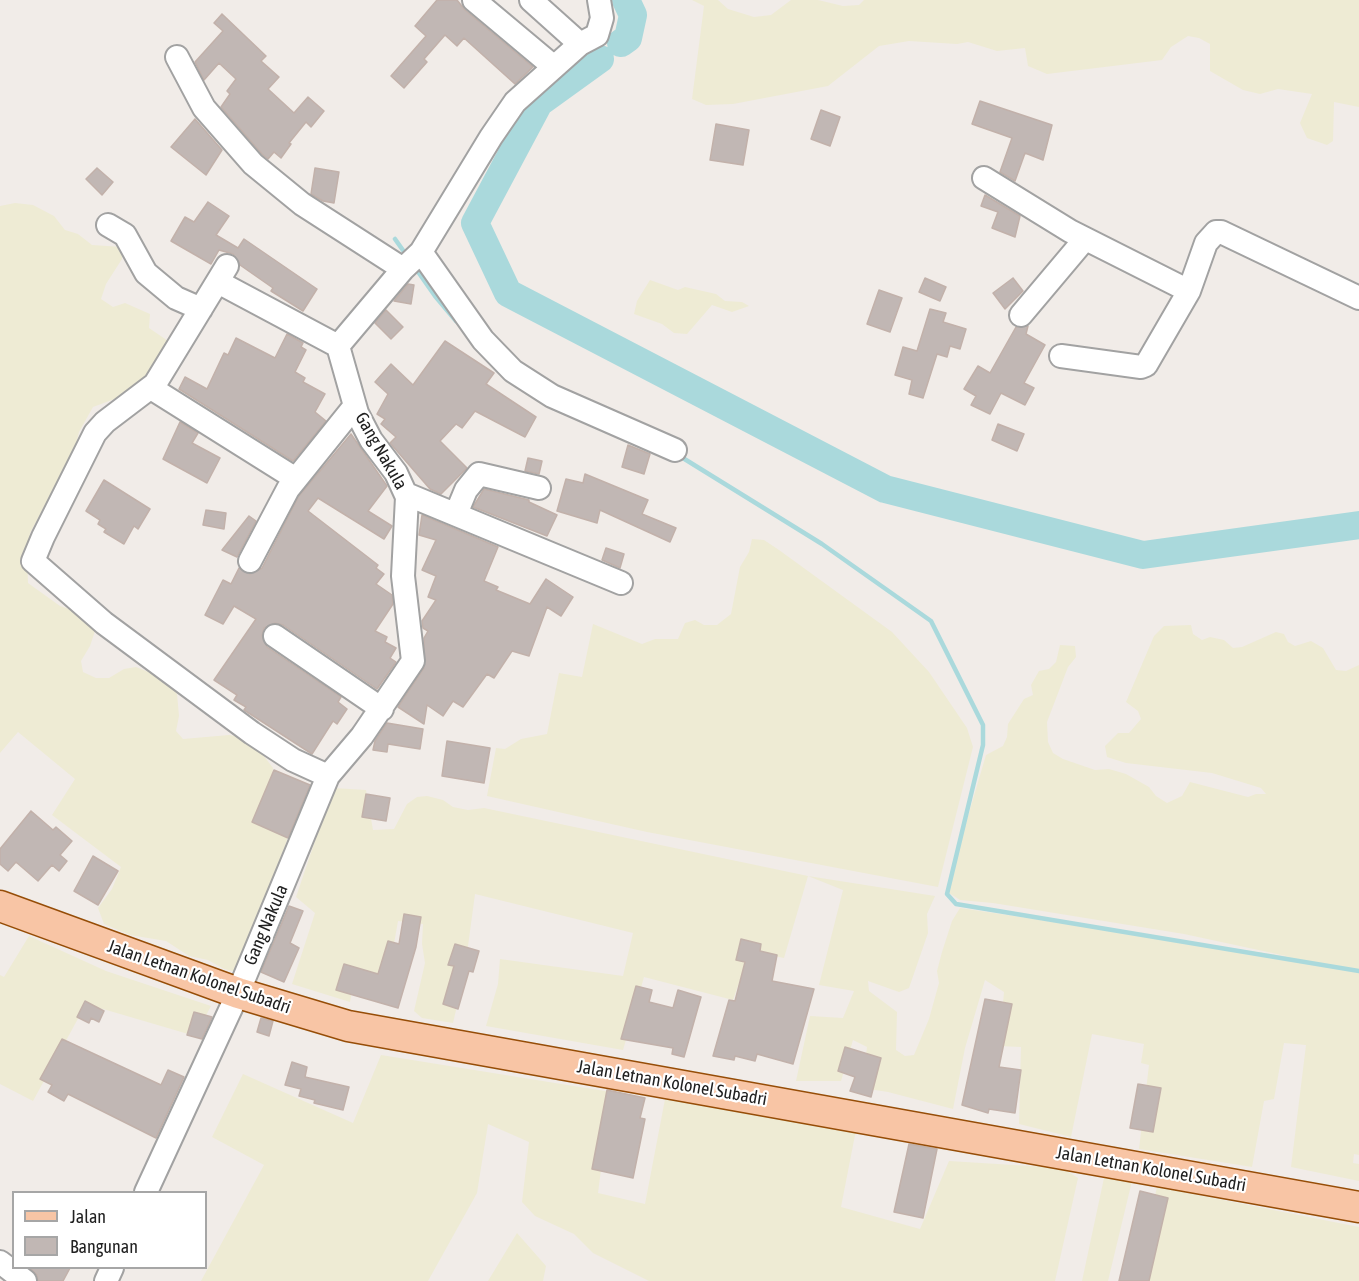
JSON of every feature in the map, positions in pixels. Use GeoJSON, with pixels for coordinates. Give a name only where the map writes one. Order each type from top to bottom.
{"type":"FeatureCollection","features":[{"type":"Feature","properties":{"kind":"main road","name":"Jalan Letnan Kolonel Subadri"},"geometry":{"type":"LineString","coordinates":[[0,906],[238,993],[348,1026],[1359,1207]]}},
{"type":"Feature","properties":{"kind":"street"},"geometry":{"type":"LineString","coordinates":[[474,0],[554,67]]}},
{"type":"Feature","properties":{"kind":"street"},"geometry":{"type":"LineString","coordinates":[[531,0],[580,44]]}},
{"type":"Feature","properties":{"kind":"street"},"geometry":{"type":"LineString","coordinates":[[328,776],[293,760],[252,733],[104,623],[33,561],[95,433],[105,422],[151,388],[222,274],[338,346],[412,260],[514,102],[580,44],[597,34],[602,18],[599,0]]}},
{"type":"Feature","properties":{"kind":"street"},"geometry":{"type":"LineString","coordinates":[[177,57],[204,108],[253,164],[302,204],[412,260],[513,371],[552,396],[675,450]]}},
{"type":"Feature","properties":{"kind":"street"},"geometry":{"type":"LineString","coordinates":[[984,178],[1084,239],[1189,291]]}},
{"type":"Feature","properties":{"kind":"street"},"geometry":{"type":"LineString","coordinates":[[108,225],[125,235],[146,273],[176,298],[201,309]]}},
{"type":"Feature","properties":{"kind":"street"},"geometry":{"type":"LineString","coordinates":[[1061,356],[1141,367],[1146,365],[1189,291],[1206,243],[1216,232],[1221,232],[1359,298]]}},
{"type":"Feature","properties":{"kind":"street"},"geometry":{"type":"LineString","coordinates":[[1021,315],[1084,239]]}},
{"type":"Feature","properties":{"kind":"street","name":"Gang Nakula"},"geometry":{"type":"LineString","coordinates":[[146,1191],[238,993],[328,776],[382,709],[413,661],[404,576],[406,494],[396,473],[371,440],[354,407],[338,346]]}},
{"type":"Feature","properties":{"kind":"street"},"geometry":{"type":"LineString","coordinates":[[151,388],[296,479]]}},
{"type":"Feature","properties":{"kind":"street"},"geometry":{"type":"LineString","coordinates":[[250,561],[296,479],[354,407]]}},
{"type":"Feature","properties":{"kind":"street"},"geometry":{"type":"LineString","coordinates":[[456,514],[466,490],[479,474],[540,488]]}},
{"type":"Feature","properties":{"kind":"street"},"geometry":{"type":"LineString","coordinates":[[406,494],[621,583]]}},
{"type":"Feature","properties":{"kind":"street"},"geometry":{"type":"LineString","coordinates":[[275,636],[382,709]]}},
{"type":"Feature","properties":{"kind":"street"},"geometry":{"type":"LineString","coordinates":[[0,1263],[25,1281]]}},
{"type":"Feature","properties":{"kind":"shaded area"},"geometry":{"type":"Polygon","coordinates":[[[692,0],[718,0],[728,9],[754,17],[771,15],[791,0],[818,0],[843,6],[859,5],[864,0],[1359,0],[1359,107],[1334,102],[1333,141],[1327,145],[1307,138],[1300,123],[1312,94],[1278,89],[1260,94],[1243,90],[1210,71],[1210,44],[1199,38],[1188,36],[1171,47],[1162,60],[1047,74],[1028,66],[1025,48],[997,51],[968,42],[957,44],[909,41],[879,46],[828,86],[733,104],[706,105],[692,99],[704,6],[692,0]]]}},
{"type":"Feature","properties":{"kind":"shaded area"},"geometry":{"type":"Polygon","coordinates":[[[15,203],[33,205],[54,216],[65,230],[78,234],[92,245],[122,247],[122,259],[106,284],[101,299],[113,307],[125,303],[150,314],[149,328],[171,343],[144,388],[93,407],[79,432],[69,473],[50,496],[30,533],[27,555],[28,583],[60,606],[88,615],[97,625],[90,646],[81,661],[83,672],[96,678],[109,678],[124,669],[136,667],[156,675],[169,682],[177,694],[179,716],[176,731],[183,739],[229,735],[251,739],[273,768],[268,823],[289,834],[241,973],[224,969],[208,960],[189,956],[166,941],[130,935],[104,924],[98,908],[112,889],[121,867],[52,815],[75,779],[18,732],[0,753],[0,206],[15,203]]]}},
{"type":"Feature","properties":{"kind":"shaded area"},"geometry":{"type":"Polygon","coordinates":[[[650,280],[678,290],[685,287],[716,294],[725,301],[742,302],[749,306],[732,312],[712,305],[687,334],[674,333],[662,324],[634,314],[637,301],[650,280]]]}},
{"type":"Feature","properties":{"kind":"shaded area"},"geometry":{"type":"Polygon","coordinates":[[[752,539],[764,540],[892,632],[929,672],[967,728],[973,747],[938,887],[647,832],[487,796],[496,748],[505,749],[521,739],[547,734],[559,673],[582,677],[593,624],[642,644],[655,639],[678,639],[685,623],[695,620],[704,625],[717,625],[731,614],[740,567],[749,552],[752,539]]]}},
{"type":"Feature","properties":{"kind":"shaded area"},"geometry":{"type":"Polygon","coordinates":[[[1191,625],[1193,634],[1202,640],[1210,637],[1224,640],[1233,648],[1242,647],[1276,632],[1284,634],[1288,642],[1295,646],[1311,641],[1323,648],[1336,670],[1346,671],[1359,665],[1359,1155],[1354,1154],[1353,1163],[1359,1164],[1359,1181],[1291,1167],[1306,1045],[1284,1043],[1274,1099],[1264,1101],[1252,1167],[1139,1149],[1149,1065],[1141,1063],[1144,1044],[1092,1034],[1071,1137],[1019,1124],[1021,1047],[999,1046],[1004,992],[985,980],[965,1048],[953,1109],[888,1092],[862,1088],[867,1047],[853,1040],[841,1081],[796,1081],[810,1016],[843,1018],[854,991],[819,985],[843,890],[808,876],[935,896],[927,914],[928,933],[909,988],[899,992],[868,981],[869,991],[897,1012],[896,1050],[905,1056],[914,1055],[929,1019],[939,983],[937,971],[942,952],[952,921],[960,908],[1291,957],[1184,934],[993,903],[960,900],[946,891],[986,755],[1003,746],[1007,737],[1008,724],[1024,699],[1033,695],[1031,685],[1039,671],[1049,669],[1056,662],[1060,645],[1075,646],[1076,657],[1068,667],[1047,722],[1048,742],[1053,753],[1063,759],[1095,770],[1109,769],[1126,774],[1149,787],[1156,796],[1167,803],[1182,796],[1190,782],[1248,797],[1266,794],[1261,788],[1212,773],[1126,763],[1107,757],[1105,746],[1118,733],[1129,733],[1141,719],[1138,711],[1126,702],[1154,636],[1164,626],[1191,625]]]}},
{"type":"Feature","properties":{"kind":"shaded area"},"geometry":{"type":"Polygon","coordinates":[[[333,788],[366,790],[373,830],[394,829],[407,804],[417,797],[427,796],[443,800],[453,807],[468,810],[484,808],[808,876],[784,958],[750,951],[733,1000],[644,977],[623,1050],[486,1026],[498,984],[500,959],[623,976],[633,933],[475,894],[464,976],[453,1023],[422,1018],[414,1011],[425,963],[422,944],[423,924],[398,921],[388,978],[356,969],[350,1002],[292,984],[315,913],[296,897],[333,788]]]}},
{"type":"Feature","properties":{"kind":"shaded area"},"geometry":{"type":"Polygon","coordinates":[[[29,936],[106,971],[211,1006],[195,1036],[86,1004],[33,1101],[0,1084],[0,975],[4,977],[29,936]]]}},
{"type":"Feature","properties":{"kind":"shaded area"},"geometry":{"type":"Polygon","coordinates":[[[381,1055],[611,1092],[598,1193],[645,1204],[666,1094],[856,1130],[841,1207],[920,1229],[949,1161],[1062,1168],[1078,1178],[1055,1281],[649,1281],[593,1253],[574,1234],[535,1216],[522,1202],[529,1142],[488,1124],[477,1193],[428,1281],[201,1281],[264,1165],[212,1137],[243,1074],[353,1123],[381,1055]]]}},
{"type":"Feature","properties":{"kind":"shaded area"},"geometry":{"type":"Polygon","coordinates":[[[1104,1178],[1132,1181],[1108,1281],[1082,1281],[1104,1178]]]}},
{"type":"Feature","properties":{"kind":"shaded area"},"geometry":{"type":"Polygon","coordinates":[[[1157,1187],[1359,1227],[1359,1281],[1135,1281],[1157,1187]]]}},
{"type":"Feature","properties":{"kind":"shaded area"},"geometry":{"type":"Polygon","coordinates":[[[517,1233],[546,1266],[543,1281],[488,1281],[517,1233]]]}},
{"type":"Feature","properties":{"kind":"building"},"geometry":{"type":"Polygon","coordinates":[[[437,0],[457,0],[465,10],[533,67],[515,84],[464,38],[457,46],[445,35],[424,59],[427,62],[404,88],[391,76],[426,36],[415,26],[437,0]]]}},
{"type":"Feature","properties":{"kind":"building"},"geometry":{"type":"Polygon","coordinates":[[[222,14],[266,56],[261,61],[279,77],[268,89],[294,113],[308,97],[324,111],[311,127],[306,122],[289,143],[291,144],[281,158],[274,152],[268,159],[262,154],[221,107],[230,94],[227,91],[236,79],[219,63],[204,80],[195,62],[223,31],[214,23],[222,14]]]}},
{"type":"Feature","properties":{"kind":"building"},"geometry":{"type":"Polygon","coordinates":[[[980,101],[1052,125],[1043,160],[1025,153],[1015,181],[1000,172],[1012,138],[972,124],[980,101]]]}},
{"type":"Feature","properties":{"kind":"building"},"geometry":{"type":"Polygon","coordinates":[[[821,110],[840,117],[830,146],[811,139],[821,110]]]}},
{"type":"Feature","properties":{"kind":"building"},"geometry":{"type":"Polygon","coordinates":[[[195,119],[222,150],[206,175],[171,147],[195,119]]]}},
{"type":"Feature","properties":{"kind":"building"},"geometry":{"type":"Polygon","coordinates":[[[716,124],[749,130],[743,165],[710,160],[716,124]]]}},
{"type":"Feature","properties":{"kind":"building"},"geometry":{"type":"Polygon","coordinates":[[[97,168],[113,182],[102,195],[86,179],[97,168]]]}},
{"type":"Feature","properties":{"kind":"building"},"geometry":{"type":"Polygon","coordinates":[[[315,168],[339,172],[334,203],[323,201],[311,194],[315,168]]]}},
{"type":"Feature","properties":{"kind":"building"},"geometry":{"type":"Polygon","coordinates":[[[985,195],[1020,216],[1015,237],[992,228],[998,212],[981,206],[985,195]]]}},
{"type":"Feature","properties":{"kind":"building"},"geometry":{"type":"Polygon","coordinates":[[[208,202],[229,216],[216,235],[238,248],[244,239],[317,289],[303,311],[271,291],[273,288],[240,265],[233,254],[219,250],[211,264],[171,241],[185,217],[194,222],[208,202]]]}},
{"type":"Feature","properties":{"kind":"building"},"geometry":{"type":"Polygon","coordinates":[[[925,278],[946,287],[940,301],[919,292],[925,278]]]}},
{"type":"Feature","properties":{"kind":"building"},"geometry":{"type":"Polygon","coordinates":[[[1013,278],[1023,291],[1005,309],[993,293],[1013,278]]]}},
{"type":"Feature","properties":{"kind":"building"},"geometry":{"type":"Polygon","coordinates":[[[408,284],[414,285],[411,304],[394,301],[408,284]]]}},
{"type":"Feature","properties":{"kind":"building"},"geometry":{"type":"Polygon","coordinates":[[[879,290],[902,298],[890,332],[867,324],[879,290]]]}},
{"type":"Feature","properties":{"kind":"building"},"geometry":{"type":"Polygon","coordinates":[[[930,309],[946,313],[943,322],[966,329],[960,349],[950,346],[947,357],[937,354],[923,398],[909,394],[912,380],[895,375],[903,347],[917,351],[930,309]]]}},
{"type":"Feature","properties":{"kind":"building"},"geometry":{"type":"Polygon","coordinates":[[[386,310],[403,327],[391,339],[375,323],[386,310]]]}},
{"type":"Feature","properties":{"kind":"building"},"geometry":{"type":"Polygon","coordinates":[[[1028,326],[1026,334],[1045,345],[1024,383],[1034,388],[1025,405],[1001,393],[990,414],[971,405],[976,396],[964,389],[978,366],[990,373],[1016,327],[1028,326]]]}},
{"type":"Feature","properties":{"kind":"building"},"geometry":{"type":"Polygon","coordinates":[[[287,334],[303,343],[301,347],[306,350],[295,372],[305,378],[303,382],[325,394],[315,412],[326,421],[293,461],[179,389],[185,377],[207,389],[224,353],[228,355],[236,338],[275,358],[287,334]]]}},
{"type":"Feature","properties":{"kind":"building"},"geometry":{"type":"Polygon","coordinates":[[[445,341],[494,373],[486,384],[536,417],[525,437],[475,411],[462,428],[456,424],[440,441],[467,468],[441,494],[430,489],[390,443],[396,437],[381,424],[385,419],[377,414],[388,394],[375,382],[391,364],[413,385],[445,341]]]}},
{"type":"Feature","properties":{"kind":"building"},"geometry":{"type":"Polygon","coordinates":[[[180,422],[198,433],[192,443],[220,458],[207,483],[163,459],[180,422]]]}},
{"type":"Feature","properties":{"kind":"building"},"geometry":{"type":"Polygon","coordinates":[[[998,424],[1024,434],[1017,451],[992,440],[998,424]]]}},
{"type":"Feature","properties":{"kind":"building"},"geometry":{"type":"Polygon","coordinates":[[[351,434],[387,486],[368,511],[392,526],[384,539],[318,498],[308,511],[378,565],[376,568],[384,574],[376,584],[392,595],[393,604],[375,631],[387,637],[385,642],[396,648],[390,658],[396,662],[377,689],[283,625],[275,623],[264,628],[262,636],[267,647],[341,697],[338,702],[347,709],[337,724],[333,721],[312,754],[244,710],[246,707],[234,700],[237,695],[214,680],[256,619],[234,606],[223,624],[205,615],[223,580],[231,584],[239,568],[250,574],[262,568],[299,496],[351,434]]]}},
{"type":"Feature","properties":{"kind":"building"},"geometry":{"type":"Polygon","coordinates":[[[628,445],[650,454],[644,474],[622,467],[628,445]]]}},
{"type":"Feature","properties":{"kind":"building"},"geometry":{"type":"Polygon","coordinates":[[[528,458],[542,461],[539,474],[525,471],[528,458]]]}},
{"type":"Feature","properties":{"kind":"building"},"geometry":{"type":"Polygon","coordinates":[[[585,474],[648,500],[642,514],[676,528],[670,542],[600,510],[597,523],[557,511],[566,479],[583,483],[585,474]]]}},
{"type":"Feature","properties":{"kind":"building"},"geometry":{"type":"Polygon","coordinates":[[[104,480],[150,509],[138,529],[134,526],[124,544],[104,532],[106,529],[98,524],[100,520],[86,511],[104,480]]]}},
{"type":"Feature","properties":{"kind":"building"},"geometry":{"type":"Polygon","coordinates":[[[484,489],[529,500],[557,515],[547,536],[473,507],[484,489]]]}},
{"type":"Feature","properties":{"kind":"building"},"geometry":{"type":"Polygon","coordinates":[[[206,510],[226,513],[224,529],[203,525],[206,510]]]}},
{"type":"Feature","properties":{"kind":"building"},"geometry":{"type":"Polygon","coordinates":[[[422,515],[498,547],[484,581],[498,587],[496,590],[530,604],[546,579],[573,597],[561,616],[547,607],[529,656],[512,651],[494,678],[487,674],[463,707],[453,701],[443,716],[427,705],[424,724],[398,707],[424,668],[424,638],[428,631],[423,628],[422,621],[436,600],[428,597],[436,576],[422,570],[436,540],[419,535],[422,515]]]}},
{"type":"Feature","properties":{"kind":"building"},"geometry":{"type":"Polygon","coordinates":[[[249,516],[256,521],[237,557],[222,550],[249,516]]]}},
{"type":"Feature","properties":{"kind":"building"},"geometry":{"type":"Polygon","coordinates":[[[606,548],[624,554],[620,568],[602,560],[606,548]]]}},
{"type":"Feature","properties":{"kind":"building"},"geometry":{"type":"Polygon","coordinates":[[[387,723],[423,729],[420,749],[388,744],[387,752],[373,750],[375,741],[387,723]]]}},
{"type":"Feature","properties":{"kind":"building"},"geometry":{"type":"Polygon","coordinates":[[[447,741],[490,748],[484,783],[442,776],[447,741]]]}},
{"type":"Feature","properties":{"kind":"building"},"geometry":{"type":"Polygon","coordinates":[[[274,770],[310,785],[288,838],[252,822],[274,770]]]}},
{"type":"Feature","properties":{"kind":"building"},"geometry":{"type":"Polygon","coordinates":[[[366,794],[390,798],[386,821],[362,817],[366,794]]]}},
{"type":"Feature","properties":{"kind":"building"},"geometry":{"type":"Polygon","coordinates":[[[31,811],[53,830],[56,827],[72,841],[60,855],[67,861],[59,871],[52,865],[38,881],[16,862],[8,871],[0,864],[0,849],[31,811]]]}},
{"type":"Feature","properties":{"kind":"building"},"geometry":{"type":"Polygon","coordinates":[[[93,856],[118,871],[98,905],[74,891],[93,856]]]}},
{"type":"Feature","properties":{"kind":"building"},"geometry":{"type":"Polygon","coordinates":[[[289,906],[303,911],[290,943],[299,948],[284,982],[261,972],[289,906]]]}},
{"type":"Feature","properties":{"kind":"building"},"geometry":{"type":"Polygon","coordinates":[[[404,914],[421,917],[416,947],[398,1008],[336,990],[344,964],[378,974],[388,941],[399,944],[404,914]]]}},
{"type":"Feature","properties":{"kind":"building"},"geometry":{"type":"Polygon","coordinates":[[[741,939],[761,944],[760,951],[777,955],[772,981],[814,989],[793,1064],[757,1054],[755,1061],[735,1056],[734,1060],[713,1056],[729,1000],[735,1001],[745,962],[736,960],[741,939]]]}},
{"type":"Feature","properties":{"kind":"building"},"geometry":{"type":"Polygon","coordinates":[[[455,944],[479,951],[473,972],[469,971],[458,1009],[443,1004],[454,966],[448,965],[455,944]]]}},
{"type":"Feature","properties":{"kind":"building"},"geometry":{"type":"Polygon","coordinates":[[[636,986],[652,990],[649,1002],[673,1008],[678,990],[701,997],[684,1057],[672,1054],[673,1048],[621,1039],[636,986]]]}},
{"type":"Feature","properties":{"kind":"building"},"geometry":{"type":"Polygon","coordinates":[[[985,999],[1012,1004],[999,1067],[1021,1070],[1015,1113],[989,1109],[988,1113],[962,1105],[985,999]]]}},
{"type":"Feature","properties":{"kind":"building"},"geometry":{"type":"Polygon","coordinates":[[[85,1001],[104,1011],[99,1022],[91,1018],[89,1023],[77,1017],[85,1001]]]}},
{"type":"Feature","properties":{"kind":"building"},"geometry":{"type":"Polygon","coordinates":[[[194,1012],[212,1017],[202,1039],[187,1035],[194,1012]]]}},
{"type":"Feature","properties":{"kind":"building"},"geometry":{"type":"Polygon","coordinates":[[[261,1018],[273,1021],[269,1036],[257,1032],[261,1018]]]}},
{"type":"Feature","properties":{"kind":"building"},"geometry":{"type":"Polygon","coordinates":[[[62,1039],[161,1085],[168,1070],[184,1077],[156,1138],[68,1094],[64,1101],[48,1092],[52,1085],[40,1079],[62,1039]]]}},
{"type":"Feature","properties":{"kind":"building"},"geometry":{"type":"Polygon","coordinates":[[[845,1047],[881,1058],[871,1097],[850,1091],[855,1077],[838,1071],[845,1047]]]}},
{"type":"Feature","properties":{"kind":"building"},"geometry":{"type":"Polygon","coordinates":[[[292,1062],[307,1067],[305,1077],[349,1087],[343,1110],[314,1103],[315,1100],[299,1096],[301,1089],[285,1085],[292,1062]]]}},
{"type":"Feature","properties":{"kind":"building"},"geometry":{"type":"Polygon","coordinates":[[[1138,1084],[1161,1088],[1153,1132],[1130,1128],[1138,1084]]]}},
{"type":"Feature","properties":{"kind":"building"},"geometry":{"type":"Polygon","coordinates":[[[607,1090],[645,1098],[640,1118],[645,1119],[633,1178],[592,1169],[607,1090]]]}},
{"type":"Feature","properties":{"kind":"building"},"geometry":{"type":"Polygon","coordinates":[[[909,1144],[937,1149],[923,1218],[894,1212],[909,1144]]]}},
{"type":"Feature","properties":{"kind":"building"},"geometry":{"type":"Polygon","coordinates":[[[1140,1191],[1168,1198],[1149,1281],[1119,1281],[1140,1191]]]}},
{"type":"Feature","properties":{"kind":"building"},"geometry":{"type":"Polygon","coordinates":[[[31,1269],[69,1269],[63,1281],[38,1281],[37,1275],[31,1269]]]}},
{"type":"Feature","properties":{"kind":"waterway"},"geometry":{"type":"LineString","coordinates":[[621,43],[628,38],[633,15],[626,0]]}},
{"type":"Feature","properties":{"kind":"waterway"},"geometry":{"type":"LineString","coordinates":[[600,59],[539,103],[475,223],[508,293],[885,489],[1143,555],[1359,525]]}},
{"type":"Feature","properties":{"kind":"waterway"},"geometry":{"type":"LineString","coordinates":[[395,239],[407,256]]}},
{"type":"Feature","properties":{"kind":"waterway"},"geometry":{"type":"LineString","coordinates":[[414,266],[456,321]]}},
{"type":"Feature","properties":{"kind":"waterway"},"geometry":{"type":"LineString","coordinates":[[678,455],[822,544],[931,621],[983,725],[983,745],[947,894],[956,904],[1359,971]]}}]}
